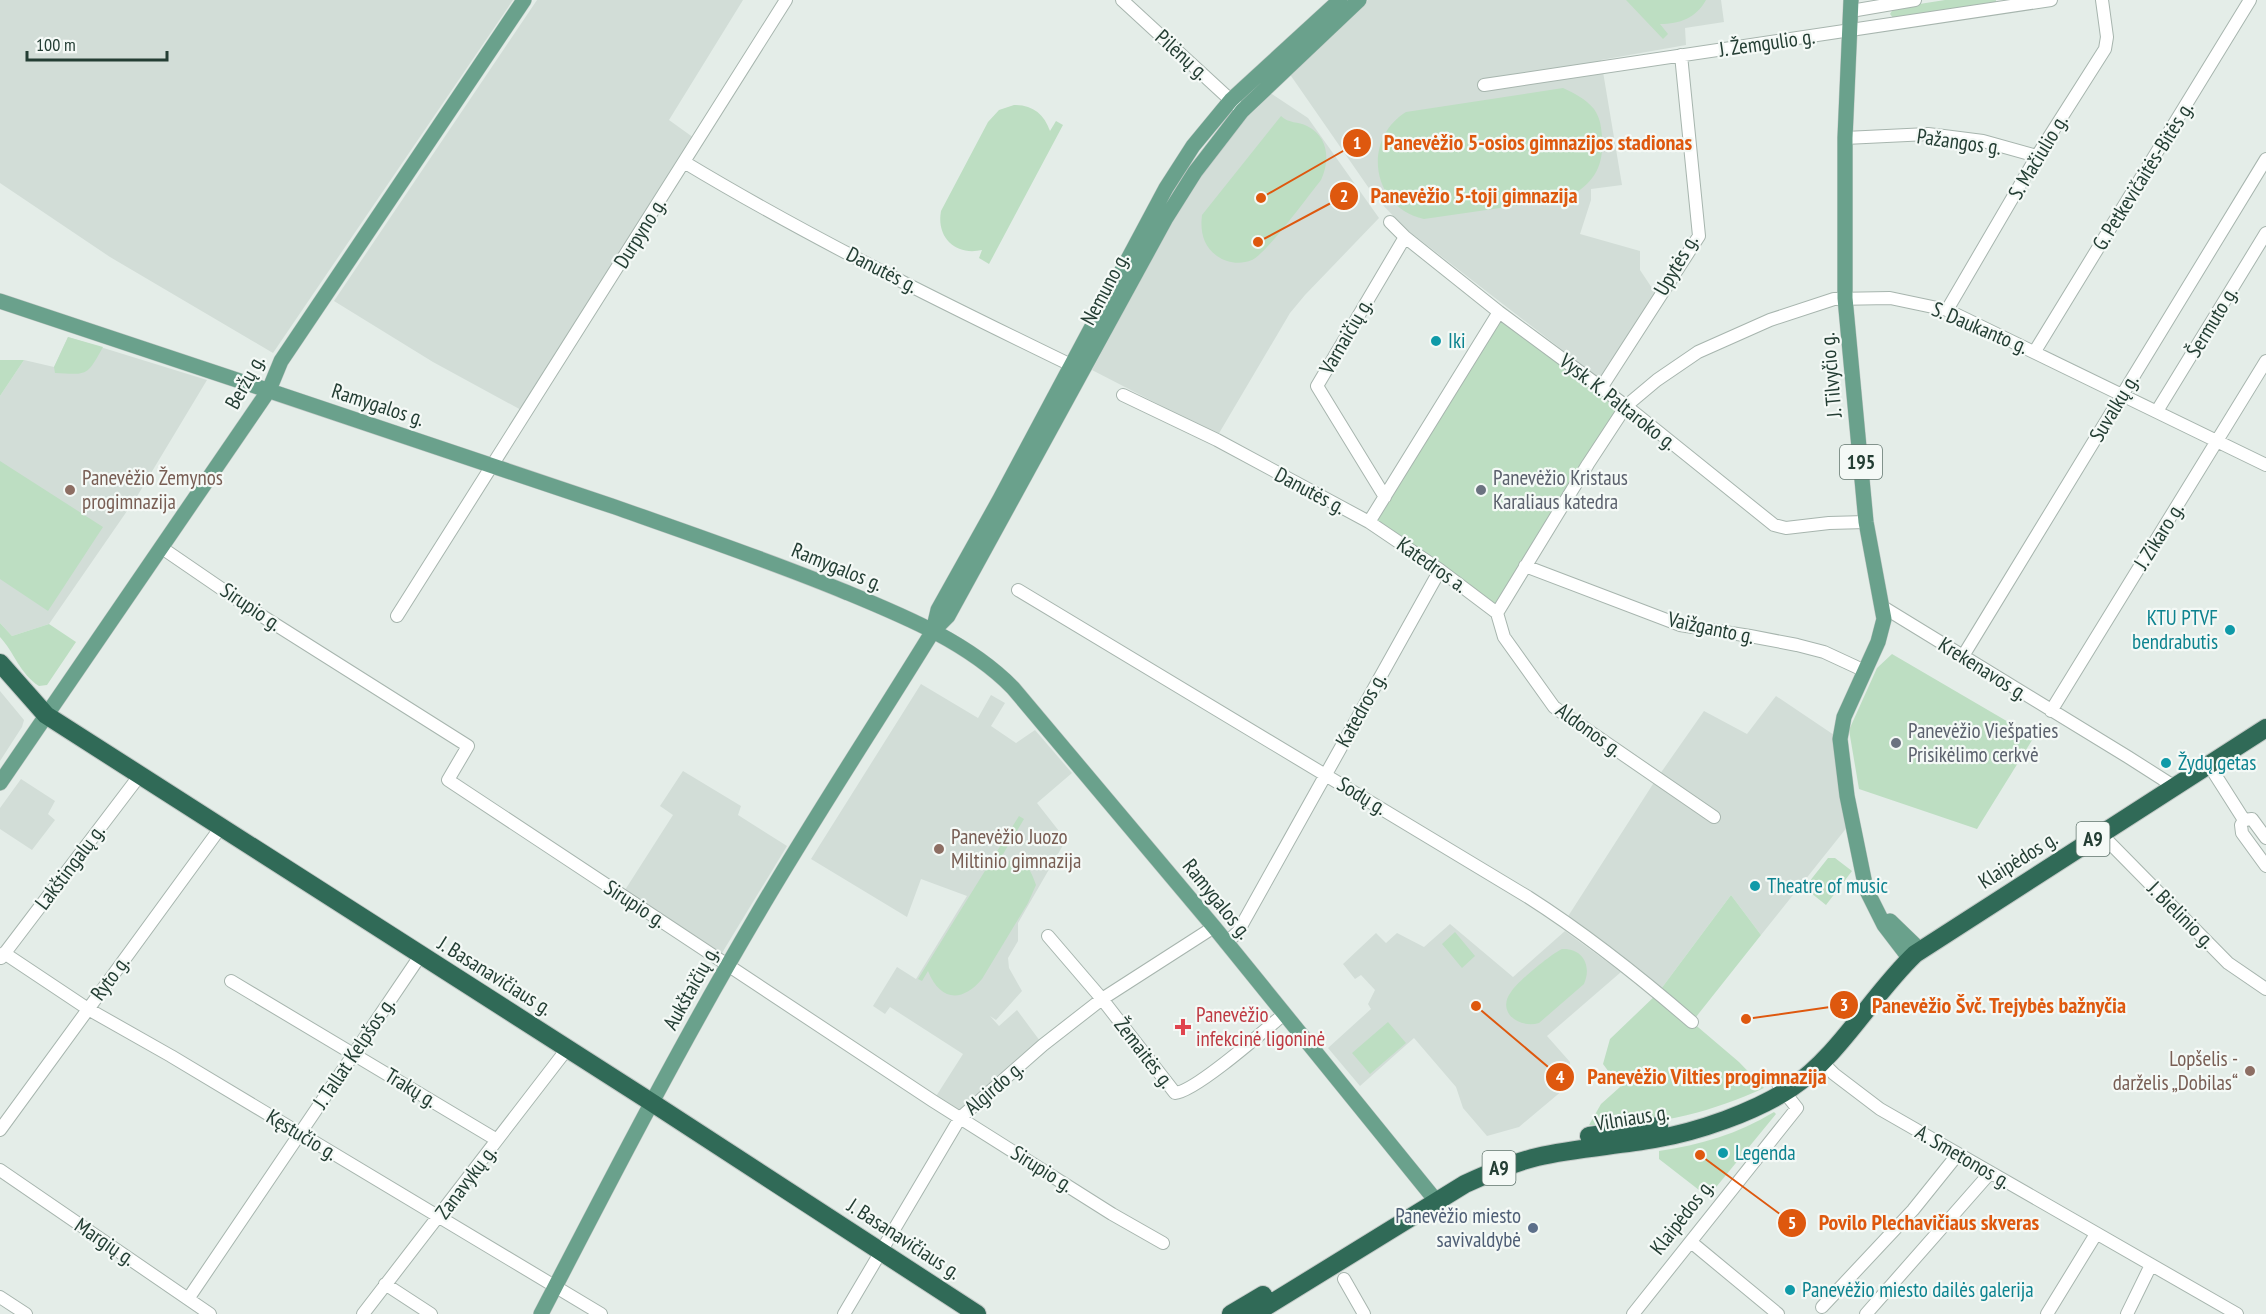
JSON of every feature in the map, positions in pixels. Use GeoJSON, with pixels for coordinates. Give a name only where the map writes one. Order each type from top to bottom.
{"type":"FeatureCollection","features":[{"type":"Feature","properties":{"kind":"highway","name":"J. Basanavičiaus g."},"geometry":{"type":"LineString","coordinates":[[0,663],[46,715],[883,1251],[977,1314]]}},
{"type":"Feature","properties":{"kind":"highway","name":"Klaipėdos g."},"geometry":{"type":"LineString","coordinates":[[1821,1061],[1915,955],[2266,728]]}},
{"type":"Feature","properties":{"kind":"highway","name":"Vilniaus g."},"geometry":{"type":"LineString","coordinates":[[1231,1314],[1433,1197],[1508,1165],[1545,1156],[1658,1139],[1731,1117],[1780,1089],[1821,1061]]}},
{"type":"Feature","properties":{"kind":"highway","name":"Vilniaus g."},"geometry":{"type":"LineString","coordinates":[[1254,1314],[1433,1197]]}},
{"type":"Feature","properties":{"kind":"main road","name":"Beržų g."},"geometry":{"type":"LineString","coordinates":[[0,783],[269,390],[281,361],[524,0]]}},
{"type":"Feature","properties":{"kind":"main road","name":"Nemuno g."},"geometry":{"type":"LineString","coordinates":[[896,692],[933,631],[948,616],[1077,368],[1236,105],[1340,0]]}},
{"type":"Feature","properties":{"kind":"main road","name":"Nemuno g."},"geometry":{"type":"LineString","coordinates":[[1236,105],[1359,0]]}},
{"type":"Feature","properties":{"kind":"main road","name":"J. Tilvyčio g."},"geometry":{"type":"LineString","coordinates":[[1851,5],[1845,138],[1845,298],[1866,522],[1884,619],[1882,631],[1844,717],[1840,738],[1847,796],[1866,889],[1877,910],[1915,955]]}},
{"type":"Feature","properties":{"kind":"main road","name":"Ramygalos g."},"geometry":{"type":"LineString","coordinates":[[0,301],[493,466],[800,573],[933,631],[992,669],[1013,688],[1214,927],[1433,1197]]}},
{"type":"Feature","properties":{"kind":"main road","name":"Aukštaičių g."},"geometry":{"type":"LineString","coordinates":[[541,1314],[651,1102],[728,965],[798,847],[896,692]]}},
{"type":"Feature","properties":{"kind":"street","name":"Durpyno g."},"geometry":{"type":"LineString","coordinates":[[398,616],[786,0]]}},
{"type":"Feature","properties":{"kind":"street","name":"Pilėnų g."},"geometry":{"type":"LineString","coordinates":[[1122,0],[1236,105]]}},
{"type":"Feature","properties":{"kind":"street"},"geometry":{"type":"LineString","coordinates":[[1851,5],[1915,0]]}},
{"type":"Feature","properties":{"kind":"street","name":"J. Žemgulio g."},"geometry":{"type":"LineString","coordinates":[[1484,85],[1850,31],[2004,3],[2051,0]]}},
{"type":"Feature","properties":{"kind":"street","name":"S. Mačiulio g."},"geometry":{"type":"LineString","coordinates":[[1947,310],[2037,156],[2105,49],[2107,37],[2102,0]]}},
{"type":"Feature","properties":{"kind":"street","name":"G. Petkevičaitės-Bitės g."},"geometry":{"type":"LineString","coordinates":[[2035,351],[2250,0]]}},
{"type":"Feature","properties":{"kind":"street","name":"Upytės g."},"geometry":{"type":"LineString","coordinates":[[1601,388],[1698,236],[1681,55]]}},
{"type":"Feature","properties":{"kind":"street","name":"Pažangos g."},"geometry":{"type":"LineString","coordinates":[[1845,138],[1928,134],[1983,141],[2037,156]]}},
{"type":"Feature","properties":{"kind":"street","name":"Suvalkų g."},"geometry":{"type":"LineString","coordinates":[[1963,656],[2266,159]]}},
{"type":"Feature","properties":{"kind":"street","name":"Danutės g."},"geometry":{"type":"LineString","coordinates":[[684,162],[737,194],[855,257],[1077,368]]}},
{"type":"Feature","properties":{"kind":"street","name":"Vysk. K. Paltaroko g."},"geometry":{"type":"LineString","coordinates":[[1390,222],[1404,237],[1499,312],[1626,406],[1774,525],[1786,528],[1866,522]]}},
{"type":"Feature","properties":{"kind":"street","name":"Šermuto g."},"geometry":{"type":"LineString","coordinates":[[2157,411],[2266,233]]}},
{"type":"Feature","properties":{"kind":"street","name":"Varnaičių g."},"geometry":{"type":"LineString","coordinates":[[1384,497],[1317,386],[1404,237]]}},
{"type":"Feature","properties":{"kind":"street","name":"S. Daukanto g."},"geometry":{"type":"LineString","coordinates":[[1626,406],[1657,380],[1698,352],[1770,320],[1834,299],[1890,298],[1947,310],[2266,465]]}},
{"type":"Feature","properties":{"kind":"street"},"geometry":{"type":"LineString","coordinates":[[1369,522],[1499,312]]}},
{"type":"Feature","properties":{"kind":"street","name":"J. Zikaro g."},"geometry":{"type":"LineString","coordinates":[[2051,711],[2266,361]]}},
{"type":"Feature","properties":{"kind":"street","name":"Danutės g."},"geometry":{"type":"LineString","coordinates":[[1123,395],[1217,440],[1369,522]]}},
{"type":"Feature","properties":{"kind":"street"},"geometry":{"type":"LineString","coordinates":[[1497,613],[1626,406]]}},
{"type":"Feature","properties":{"kind":"street","name":"Katedros a."},"geometry":{"type":"LineString","coordinates":[[1369,522],[1440,570],[1497,613]]}},
{"type":"Feature","properties":{"kind":"street","name":"Sirupio g."},"geometry":{"type":"LineString","coordinates":[[162,548],[251,609],[468,746],[448,780],[960,1118],[1112,1214],[1163,1243]]}},
{"type":"Feature","properties":{"kind":"street","name":"Vaižganto g."},"geometry":{"type":"LineString","coordinates":[[1526,566],[1680,625],[1750,636],[1824,652],[1865,671]]}},
{"type":"Feature","properties":{"kind":"street","name":"Katedros g."},"geometry":{"type":"LineString","coordinates":[[1226,943],[1238,932],[1440,570]]}},
{"type":"Feature","properties":{"kind":"street","name":"Sodų g."},"geometry":{"type":"LineString","coordinates":[[1018,590],[1565,921],[1692,1022]]}},
{"type":"Feature","properties":{"kind":"street","name":"Krekenavos g."},"geometry":{"type":"LineString","coordinates":[[1883,607],[2175,787]]}},
{"type":"Feature","properties":{"kind":"street","name":"Aldonos g."},"geometry":{"type":"LineString","coordinates":[[1497,613],[1504,637],[1554,707],[1714,817]]}},
{"type":"Feature","properties":{"kind":"street"},"geometry":{"type":"LineString","coordinates":[[2209,765],[2244,820]]}},
{"type":"Feature","properties":{"kind":"street","name":"Lakštingalų g."},"geometry":{"type":"LineString","coordinates":[[2,956],[140,775]]}},
{"type":"Feature","properties":{"kind":"street"},"geometry":{"type":"LineString","coordinates":[[2244,820],[2252,819],[2266,838]]}},
{"type":"Feature","properties":{"kind":"street"},"geometry":{"type":"LineString","coordinates":[[2244,820],[2241,825],[2242,832],[2266,866]]}},
{"type":"Feature","properties":{"kind":"street","name":"Ryto g."},"geometry":{"type":"LineString","coordinates":[[0,1130],[220,827]]}},
{"type":"Feature","properties":{"kind":"street","name":"J. Bielinio g."},"geometry":{"type":"LineString","coordinates":[[2101,834],[2228,963],[2266,989]]}},
{"type":"Feature","properties":{"kind":"street","name":"Algirdo g."},"geometry":{"type":"LineString","coordinates":[[844,1314],[960,1118],[1043,1045],[1102,999],[1214,927]]}},
{"type":"Feature","properties":{"kind":"street","name":"Žemaitės g."},"geometry":{"type":"LineString","coordinates":[[1048,936],[1102,999],[1172,1091],[1178,1093],[1226,1063],[1284,1014]]}},
{"type":"Feature","properties":{"kind":"street","name":"Kęstučio g."},"geometry":{"type":"LineString","coordinates":[[2,956],[601,1314]]}},
{"type":"Feature","properties":{"kind":"street","name":"J. Tallat Kelpšos g."},"geometry":{"type":"LineString","coordinates":[[188,1299],[420,956]]}},
{"type":"Feature","properties":{"kind":"street","name":"Trakų g."},"geometry":{"type":"LineString","coordinates":[[231,981],[497,1140]]}},
{"type":"Feature","properties":{"kind":"street","name":"Zanavykų g."},"geometry":{"type":"LineString","coordinates":[[363,1314],[567,1049]]}},
{"type":"Feature","properties":{"kind":"street","name":"A. Smetonos g."},"geometry":{"type":"LineString","coordinates":[[1821,1061],[1834,1074],[1880,1109],[2237,1314]]}},
{"type":"Feature","properties":{"kind":"street","name":"Klaipėdos g."},"geometry":{"type":"LineString","coordinates":[[1633,1314],[1797,1108],[1780,1089]]}},
{"type":"Feature","properties":{"kind":"street"},"geometry":{"type":"LineString","coordinates":[[1822,1306],[1913,1210],[1958,1154]]}},
{"type":"Feature","properties":{"kind":"street","name":"Margių g."},"geometry":{"type":"LineString","coordinates":[[0,1170],[204,1312]]}},
{"type":"Feature","properties":{"kind":"street"},"geometry":{"type":"LineString","coordinates":[[1866,1314],[1990,1173]]}},
{"type":"Feature","properties":{"kind":"street"},"geometry":{"type":"LineString","coordinates":[[2048,1314],[2096,1234]]}},
{"type":"Feature","properties":{"kind":"street"},"geometry":{"type":"LineString","coordinates":[[1691,1242],[1778,1314]]}},
{"type":"Feature","properties":{"kind":"street"},"geometry":{"type":"LineString","coordinates":[[2127,1314],[2151,1265]]}},
{"type":"Feature","properties":{"kind":"street"},"geometry":{"type":"LineString","coordinates":[[1344,1279],[1364,1314]]}},
{"type":"Feature","properties":{"kind":"street"},"geometry":{"type":"LineString","coordinates":[[385,1284],[431,1314]]}},
{"type":"Feature","properties":{"kind":"street"},"geometry":{"type":"LineString","coordinates":[[0,1297],[26,1314]]}},
{"type":"Feature","properties":{"kind":"shaded area"},"geometry":{"type":"Polygon","coordinates":[[[0,0],[513,0],[273,353],[110,257],[0,183],[0,0]]]}},
{"type":"Feature","properties":{"kind":"shaded area"},"geometry":{"type":"Polygon","coordinates":[[[537,0],[743,0],[669,120],[694,138],[523,411],[433,362],[334,301],[537,0]]]}},
{"type":"Feature","properties":{"kind":"shaded area"},"geometry":{"type":"Polygon","coordinates":[[[1368,0],[1721,0],[1724,22],[1685,28],[1686,45],[1601,60],[1622,185],[1591,189],[1591,200],[1580,234],[1640,251],[1640,270],[1656,294],[1601,380],[1406,229],[1375,197],[1289,73],[1368,0]]]}},
{"type":"Feature","properties":{"kind":"shaded area"},"geometry":{"type":"Polygon","coordinates":[[[1269,92],[1308,118],[1379,218],[1290,313],[1218,435],[1092,370],[1174,217],[1196,181],[1239,125],[1269,92]]]}},
{"type":"Feature","properties":{"kind":"shaded area","name":"Panevėžio Žemynos progimnazija"},"geometry":{"type":"Polygon","coordinates":[[[68,337],[207,380],[136,498],[49,624],[12,636],[0,623],[0,396],[24,360],[54,367],[68,337]]]}},
{"type":"Feature","properties":{"kind":"shaded area","name":"Panevėžio Juozo Miltinio gimnazija"},"geometry":{"type":"Polygon","coordinates":[[[921,684],[978,718],[991,695],[1005,703],[991,726],[1016,743],[1035,730],[1072,773],[1037,803],[1066,840],[1018,923],[1018,941],[1008,958],[1009,968],[1022,991],[996,1020],[990,1016],[999,1026],[1017,1010],[1043,1045],[960,1118],[933,1101],[963,1054],[890,1007],[885,1014],[873,1006],[897,967],[916,979],[967,896],[921,879],[907,917],[811,859],[921,684]]]}},
{"type":"Feature","properties":{"kind":"shaded area"},"geometry":{"type":"Polygon","coordinates":[[[0,691],[24,720],[22,727],[0,761],[0,691]]]}},
{"type":"Feature","properties":{"kind":"shaded area"},"geometry":{"type":"Polygon","coordinates":[[[1776,696],[1840,739],[1852,821],[1761,935],[1731,895],[1658,993],[1565,921],[1653,784],[1704,711],[1747,734],[1776,696]]]}},
{"type":"Feature","properties":{"kind":"shaded area"},"geometry":{"type":"Polygon","coordinates":[[[683,771],[741,806],[738,815],[787,846],[722,953],[625,890],[673,815],[660,806],[683,771]]]}},
{"type":"Feature","properties":{"kind":"shaded area"},"geometry":{"type":"Polygon","coordinates":[[[21,779],[55,801],[48,814],[55,820],[32,850],[0,829],[0,808],[21,779]]]}},
{"type":"Feature","properties":{"kind":"shaded area"},"geometry":{"type":"Polygon","coordinates":[[[1450,924],[1513,977],[1565,931],[1621,972],[1547,1036],[1570,1062],[1569,1085],[1519,1127],[1487,1136],[1463,1108],[1456,1087],[1414,1038],[1360,1086],[1328,1048],[1371,1009],[1368,1004],[1375,990],[1361,975],[1355,979],[1343,964],[1376,933],[1386,943],[1397,933],[1424,947],[1450,924]]]}},
{"type":"Feature","properties":{"kind":"green space"},"geometry":{"type":"Polygon","coordinates":[[[1626,0],[1706,0],[1687,19],[1660,24],[1668,34],[1663,39],[1626,0]]]}},
{"type":"Feature","properties":{"kind":"green space"},"geometry":{"type":"Polygon","coordinates":[[[1945,0],[1996,0],[1996,2],[1894,19],[1890,14],[1894,8],[1945,0]]]}},
{"type":"Feature","properties":{"kind":"green space"},"geometry":{"type":"Polygon","coordinates":[[[1563,88],[1584,99],[1594,109],[1598,115],[1602,136],[1601,156],[1596,172],[1585,186],[1569,198],[1424,219],[1406,212],[1393,202],[1384,188],[1379,172],[1378,155],[1383,139],[1392,124],[1406,112],[1563,88]]]}},
{"type":"Feature","properties":{"kind":"green space"},"geometry":{"type":"Polygon","coordinates":[[[1021,105],[1037,112],[1045,120],[1050,131],[1056,121],[1063,125],[989,264],[979,258],[982,250],[964,250],[950,243],[942,229],[941,211],[988,122],[999,110],[1021,105]]]}},
{"type":"Feature","properties":{"kind":"green space"},"geometry":{"type":"Polygon","coordinates":[[[1281,116],[1307,126],[1320,136],[1326,150],[1324,173],[1287,223],[1259,255],[1243,262],[1234,263],[1225,260],[1208,248],[1202,232],[1202,215],[1281,116]]]}},
{"type":"Feature","properties":{"kind":"green space"},"geometry":{"type":"Polygon","coordinates":[[[1499,312],[1626,406],[1497,613],[1369,522],[1499,312]]]}},
{"type":"Feature","properties":{"kind":"green space"},"geometry":{"type":"Polygon","coordinates":[[[68,337],[103,347],[93,364],[85,372],[55,373],[54,367],[68,337]]]}},
{"type":"Feature","properties":{"kind":"green space"},"geometry":{"type":"Polygon","coordinates":[[[0,360],[24,360],[0,396],[0,360]]]}},
{"type":"Feature","properties":{"kind":"green space"},"geometry":{"type":"Polygon","coordinates":[[[0,461],[103,527],[48,611],[0,579],[0,461]]]}},
{"type":"Feature","properties":{"kind":"green space"},"geometry":{"type":"Polygon","coordinates":[[[0,623],[12,636],[49,624],[76,642],[47,685],[39,686],[22,669],[0,637],[0,623]]]}},
{"type":"Feature","properties":{"kind":"green space"},"geometry":{"type":"Polygon","coordinates":[[[1892,654],[2034,737],[1977,829],[1859,789],[1849,730],[1877,668],[1892,654]]]}},
{"type":"Feature","properties":{"kind":"green space"},"geometry":{"type":"Polygon","coordinates":[[[1019,816],[1024,819],[999,861],[1023,864],[1030,871],[1036,885],[1028,903],[982,979],[967,992],[959,995],[945,993],[933,981],[928,971],[922,981],[918,979],[1019,816]]]}},
{"type":"Feature","properties":{"kind":"green space"},"geometry":{"type":"Polygon","coordinates":[[[1828,858],[1835,858],[1852,871],[1826,905],[1811,893],[1812,886],[1809,882],[1828,858]]]}},
{"type":"Feature","properties":{"kind":"green space"},"geometry":{"type":"Polygon","coordinates":[[[1731,895],[1761,935],[1692,1022],[1739,1062],[1764,1088],[1722,1105],[1679,1117],[1635,1124],[1589,1125],[1601,1104],[1620,1087],[1603,1064],[1610,1039],[1658,993],[1731,895]]]}},
{"type":"Feature","properties":{"kind":"green space"},"geometry":{"type":"Polygon","coordinates":[[[1455,932],[1475,956],[1462,968],[1442,944],[1455,932]]]}},
{"type":"Feature","properties":{"kind":"green space"},"geometry":{"type":"Polygon","coordinates":[[[1562,949],[1569,949],[1584,959],[1587,971],[1584,984],[1539,1023],[1524,1024],[1517,1021],[1508,1012],[1506,1006],[1511,992],[1550,956],[1562,949]]]}},
{"type":"Feature","properties":{"kind":"green space"},"geometry":{"type":"Polygon","coordinates":[[[1388,1022],[1406,1043],[1370,1074],[1352,1053],[1388,1022]]]}},
{"type":"Feature","properties":{"kind":"green space"},"geometry":{"type":"Polygon","coordinates":[[[1774,1112],[1776,1114],[1708,1197],[1659,1159],[1659,1151],[1718,1138],[1747,1127],[1774,1112]]]}},
{"type":"Feature","properties":{"kind":"place","name":"Panevėžio 5-osios gimnazijos stadionas"},"geometry":{"type":"Point","coordinates":[1261,198]}},
{"type":"Feature","properties":{"kind":"place","name":"Panevėžio 5-toji gimnazija"},"geometry":{"type":"Point","coordinates":[1258,242]}},
{"type":"Feature","properties":{"kind":"place","name":"Iki"},"geometry":{"type":"Point","coordinates":[1436,341]}},
{"type":"Feature","properties":{"kind":"place","name":"Panevėžio Žemynos progimnazija"},"geometry":{"type":"Point","coordinates":[70,490]}},
{"type":"Feature","properties":{"kind":"place","name":"Panevėžio Kristaus Karaliaus katedra"},"geometry":{"type":"Point","coordinates":[1481,490]}},
{"type":"Feature","properties":{"kind":"place","name":"KTU PTVF bendrabutis"},"geometry":{"type":"Point","coordinates":[2230,630]}},
{"type":"Feature","properties":{"kind":"place","name":"Panevėžio Viešpaties Prisikėlimo cerkvė"},"geometry":{"type":"Point","coordinates":[1896,743]}},
{"type":"Feature","properties":{"kind":"place","name":"Žydų getas"},"geometry":{"type":"Point","coordinates":[2166,763]}},
{"type":"Feature","properties":{"kind":"place","name":"Panevėžio Juozo Miltinio gimnazija"},"geometry":{"type":"Point","coordinates":[939,849]}},
{"type":"Feature","properties":{"kind":"place","name":"Theatre of music"},"geometry":{"type":"Point","coordinates":[1755,886]}},
{"type":"Feature","properties":{"kind":"place","name":"Panevėžio Vilties progimnazija"},"geometry":{"type":"Point","coordinates":[1476,1006]}},
{"type":"Feature","properties":{"kind":"place","name":"Panevėžio Švč. Trejybės bažnyčia"},"geometry":{"type":"Point","coordinates":[1746,1019]}},
{"type":"Feature","properties":{"kind":"place","name":"Panevėžio infekcinė ligoninė"},"geometry":{"type":"Point","coordinates":[1183,1027]}},
{"type":"Feature","properties":{"kind":"place","name":"Lopšelis - darželis „Dobilas“"},"geometry":{"type":"Point","coordinates":[2250,1071]}},
{"type":"Feature","properties":{"kind":"place","name":"Legenda"},"geometry":{"type":"Point","coordinates":[1723,1153]}},
{"type":"Feature","properties":{"kind":"place","name":"Povilo Plechavičiaus skveras"},"geometry":{"type":"Point","coordinates":[1700,1155]}},
{"type":"Feature","properties":{"kind":"place","name":"Panevėžio miesto savivaldybė"},"geometry":{"type":"Point","coordinates":[1533,1228]}},
{"type":"Feature","properties":{"kind":"place","name":"Panevėžio miesto dailės galerija"},"geometry":{"type":"Point","coordinates":[1790,1290]}}]}
